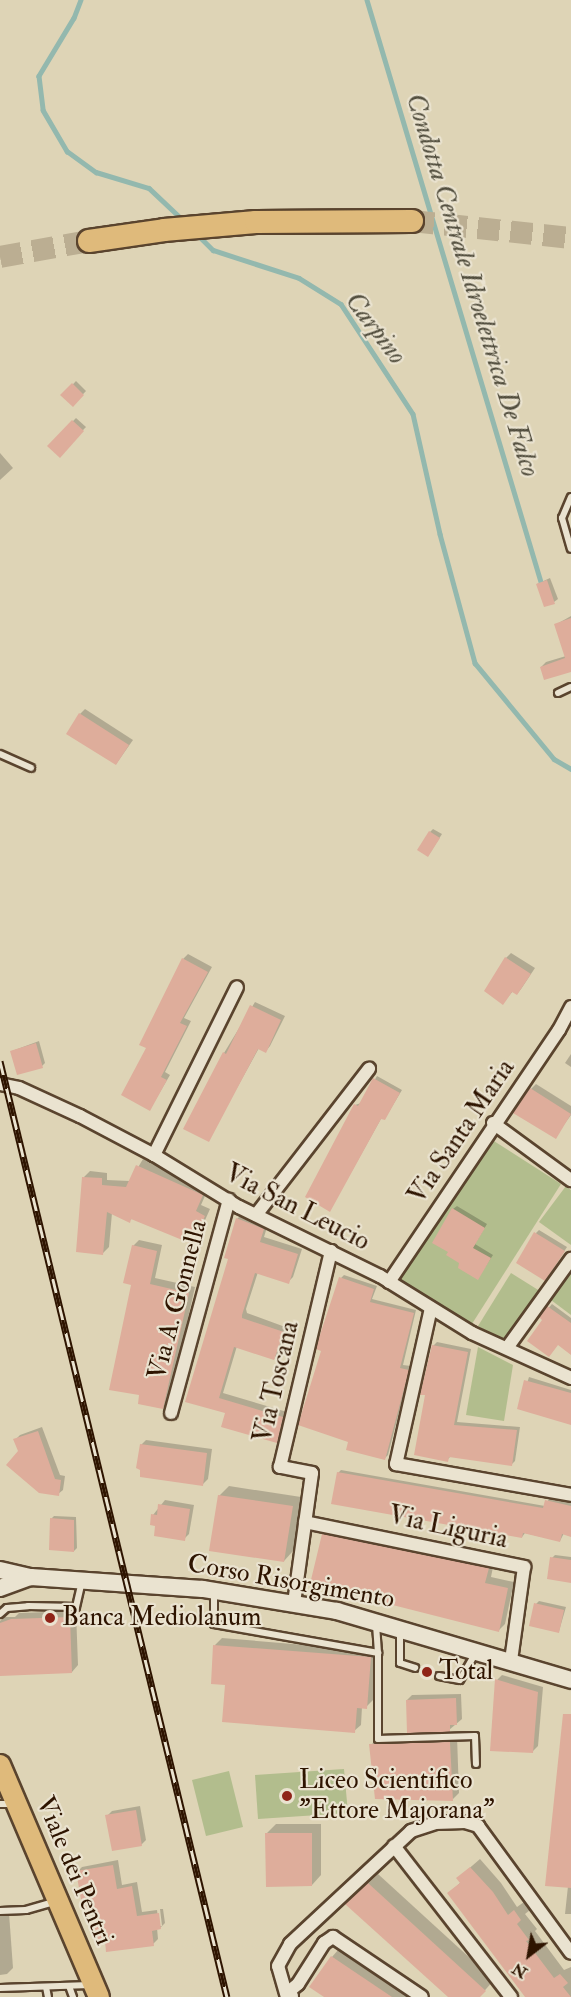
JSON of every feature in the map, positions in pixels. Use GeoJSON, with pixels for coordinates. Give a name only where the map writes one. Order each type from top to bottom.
{"type":"FeatureCollection","features":[{"type":"Feature","properties":{"kind":"highway"},"geometry":{"type":"LineString","coordinates":[[89,241],[214,225],[412,221]]}},
{"type":"Feature","properties":{"kind":"main road","name":"Viale dei Pentri"},"geometry":{"type":"LineString","coordinates":[[0,1765],[8,1804],[57,1901],[96,1991]]}},
{"type":"Feature","properties":{"kind":"street"},"geometry":{"type":"LineString","coordinates":[[154,1155],[237,987]]}},
{"type":"Feature","properties":{"kind":"street","name":"Via Santa Maria"},"geometry":{"type":"LineString","coordinates":[[389,1282],[558,1030],[571,1007]]}},
{"type":"Feature","properties":{"kind":"street"},"geometry":{"type":"LineString","coordinates":[[256,1215],[369,1069]]}},
{"type":"Feature","properties":{"kind":"street","name":"Via San Leucio"},"geometry":{"type":"LineString","coordinates":[[0,1084],[30,1092],[154,1155],[256,1215],[389,1282],[472,1333],[571,1378]]}},
{"type":"Feature","properties":{"kind":"street"},"geometry":{"type":"LineString","coordinates":[[493,1124],[571,1180]]}},
{"type":"Feature","properties":{"kind":"street","name":"Via A. Gonnella"},"geometry":{"type":"LineString","coordinates":[[171,1413],[229,1200]]}},
{"type":"Feature","properties":{"kind":"street","name":"Via Toscana"},"geometry":{"type":"LineString","coordinates":[[294,1603],[312,1473],[280,1467],[331,1251]]}},
{"type":"Feature","properties":{"kind":"street"},"geometry":{"type":"LineString","coordinates":[[507,1348],[571,1260]]}},
{"type":"Feature","properties":{"kind":"street"},"geometry":{"type":"LineString","coordinates":[[431,1308],[396,1464],[571,1495]]}},
{"type":"Feature","properties":{"kind":"street","name":"Via Liguria"},"geometry":{"type":"LineString","coordinates":[[305,1522],[524,1567],[511,1661]]}},
{"type":"Feature","properties":{"kind":"street","name":"Corso Risorgimento"},"geometry":{"type":"LineString","coordinates":[[0,1570],[31,1577],[214,1591],[294,1603],[375,1621],[571,1680]]}},
{"type":"Feature","properties":{"kind":"street","name":"Corso Risorgimento"},"geometry":{"type":"LineString","coordinates":[[0,1588],[31,1577]]}},
{"type":"Feature","properties":{"kind":"street"},"geometry":{"type":"LineString","coordinates":[[289,1996],[278,1965],[290,1944],[411,1831],[435,1823],[465,1822],[478,1826],[571,1953]]}},
{"type":"Feature","properties":{"kind":"street"},"geometry":{"type":"LineString","coordinates":[[394,1846],[511,1997]]}},
{"type":"Feature","properties":{"kind":"street"},"geometry":{"type":"LineString","coordinates":[[289,1996],[324,1943],[333,1937],[422,1997]]}},
{"type":"Feature","properties":{"kind":"lane"},"geometry":{"type":"LineString","coordinates":[[571,497],[562,518],[571,549]]}},
{"type":"Feature","properties":{"kind":"lane"},"geometry":{"type":"LineString","coordinates":[[558,693],[571,687]]}},
{"type":"Feature","properties":{"kind":"lane"},"geometry":{"type":"LineString","coordinates":[[0,754],[31,768]]}},
{"type":"Feature","properties":{"kind":"lane"},"geometry":{"type":"LineString","coordinates":[[0,1614],[7,1608],[28,1606],[76,1607],[82,1580]]}},
{"type":"Feature","properties":{"kind":"lane"},"geometry":{"type":"LineString","coordinates":[[214,1591],[214,1624],[378,1653]]}},
{"type":"Feature","properties":{"kind":"lane"},"geometry":{"type":"LineString","coordinates":[[375,1621],[378,1653],[378,1739],[475,1736],[476,1764]]}},
{"type":"Feature","properties":{"kind":"lane"},"geometry":{"type":"LineString","coordinates":[[400,1628],[400,1663],[415,1668]]}},
{"type":"Feature","properties":{"kind":"lane"},"geometry":{"type":"LineString","coordinates":[[439,1676],[460,1680],[477,1651]]}},
{"type":"Feature","properties":{"kind":"lane"},"geometry":{"type":"LineString","coordinates":[[0,1911],[26,1910],[57,1901]]}},
{"type":"Feature","properties":{"kind":"lane"},"geometry":{"type":"LineString","coordinates":[[0,1988],[69,1986],[96,1991]]}},
{"type":"Feature","properties":{"kind":"lane"},"geometry":{"type":"LineString","coordinates":[[69,1986],[73,1997]]}},
{"type":"Feature","properties":{"kind":"lane"},"geometry":{"type":"LineString","coordinates":[[46,1987],[48,1997]]}},
{"type":"Feature","properties":{"kind":"green space"},"geometry":{"type":"Polygon","coordinates":[[[486,1136],[561,1184],[470,1327],[395,1279],[486,1136]]]}},
{"type":"Feature","properties":{"kind":"green space"},"geometry":{"type":"Polygon","coordinates":[[[566,1186],[571,1190],[571,1245],[539,1222],[566,1186]]]}},
{"type":"Feature","properties":{"kind":"green space"},"geometry":{"type":"Polygon","coordinates":[[[571,1272],[571,1315],[551,1300],[571,1272]]]}},
{"type":"Feature","properties":{"kind":"green space"},"geometry":{"type":"Polygon","coordinates":[[[511,1273],[543,1293],[505,1343],[478,1326],[511,1273]]]}},
{"type":"Feature","properties":{"kind":"green space"},"geometry":{"type":"Polygon","coordinates":[[[478,1347],[513,1365],[504,1421],[466,1415],[478,1347]]]}},
{"type":"Feature","properties":{"kind":"green space"},"geometry":{"type":"Polygon","coordinates":[[[344,1769],[348,1813],[258,1819],[255,1775],[344,1769]]]}},
{"type":"Feature","properties":{"kind":"green space"},"geometry":{"type":"Polygon","coordinates":[[[229,1771],[243,1827],[206,1836],[192,1780],[229,1771]]]}},
{"type":"Feature","properties":{"kind":"building"},"geometry":{"type":"Polygon","coordinates":[[[72,383],[84,395],[73,407],[60,395],[72,383]]]}},
{"type":"Feature","properties":{"kind":"building"},"geometry":{"type":"Polygon","coordinates":[[[72,420],[84,431],[60,458],[47,446],[72,420]]]}},
{"type":"Feature","properties":{"kind":"building"},"geometry":{"type":"Polygon","coordinates":[[[547,580],[555,604],[544,607],[536,584],[547,580]]]}},
{"type":"Feature","properties":{"kind":"building"},"geometry":{"type":"Polygon","coordinates":[[[571,618],[571,672],[544,680],[540,667],[565,658],[554,624],[571,618]]]}},
{"type":"Feature","properties":{"kind":"building"},"geometry":{"type":"Polygon","coordinates":[[[79,713],[129,745],[116,765],[66,734],[79,713]]]}},
{"type":"Feature","properties":{"kind":"building"},"geometry":{"type":"Polygon","coordinates":[[[429,831],[440,838],[428,857],[417,850],[429,831]]]}},
{"type":"Feature","properties":{"kind":"building"},"geometry":{"type":"Polygon","coordinates":[[[505,957],[531,974],[517,995],[512,992],[503,1005],[484,991],[505,957]]]}},
{"type":"Feature","properties":{"kind":"building"},"geometry":{"type":"Polygon","coordinates":[[[182,958],[208,972],[180,1023],[187,1026],[161,1077],[167,1080],[150,1111],[121,1095],[146,1048],[139,1045],[182,958]]]}},
{"type":"Feature","properties":{"kind":"building"},"geometry":{"type":"Polygon","coordinates":[[[250,1005],[281,1020],[266,1053],[258,1049],[209,1142],[183,1129],[223,1052],[226,1054],[250,1005]]]}},
{"type":"Feature","properties":{"kind":"building"},"geometry":{"type":"Polygon","coordinates":[[[36,1043],[43,1068],[17,1075],[10,1051],[36,1043]]]}},
{"type":"Feature","properties":{"kind":"building"},"geometry":{"type":"Polygon","coordinates":[[[373,1078],[400,1093],[385,1120],[381,1119],[330,1212],[305,1197],[354,1104],[358,1106],[373,1078]]]}},
{"type":"Feature","properties":{"kind":"building"},"geometry":{"type":"Polygon","coordinates":[[[530,1088],[571,1114],[556,1139],[513,1113],[530,1088]]]}},
{"type":"Feature","properties":{"kind":"building"},"geometry":{"type":"Polygon","coordinates":[[[136,1165],[203,1195],[196,1211],[205,1216],[192,1244],[131,1219],[130,1223],[107,1212],[103,1255],[76,1252],[82,1177],[102,1178],[102,1185],[126,1187],[136,1165]]]}},
{"type":"Feature","properties":{"kind":"building"},"geometry":{"type":"Polygon","coordinates":[[[452,1208],[485,1228],[473,1248],[491,1258],[478,1280],[458,1268],[459,1263],[446,1255],[448,1252],[432,1243],[452,1208]]]}},
{"type":"Feature","properties":{"kind":"building"},"geometry":{"type":"Polygon","coordinates":[[[236,1218],[264,1229],[260,1242],[298,1254],[289,1284],[255,1273],[242,1315],[242,1318],[284,1332],[274,1360],[234,1347],[219,1398],[283,1417],[277,1443],[221,1427],[225,1413],[185,1402],[228,1259],[224,1258],[236,1218]]]}},
{"type":"Feature","properties":{"kind":"building"},"geometry":{"type":"Polygon","coordinates":[[[534,1232],[565,1251],[545,1281],[516,1263],[534,1232]]]}},
{"type":"Feature","properties":{"kind":"building"},"geometry":{"type":"Polygon","coordinates":[[[132,1245],[157,1251],[150,1284],[189,1293],[163,1409],[138,1404],[139,1395],[109,1390],[131,1285],[123,1283],[132,1245]]]}},
{"type":"Feature","properties":{"kind":"building"},"geometry":{"type":"Polygon","coordinates":[[[339,1277],[374,1289],[370,1302],[414,1313],[400,1368],[409,1370],[385,1460],[346,1450],[348,1442],[298,1425],[321,1351],[316,1349],[319,1338],[339,1277]]]}},
{"type":"Feature","properties":{"kind":"building"},"geometry":{"type":"Polygon","coordinates":[[[547,1306],[571,1323],[571,1355],[558,1345],[549,1357],[527,1341],[542,1320],[539,1317],[547,1306]]]}},
{"type":"Feature","properties":{"kind":"building"},"geometry":{"type":"Polygon","coordinates":[[[432,1345],[468,1352],[454,1425],[517,1430],[512,1466],[449,1457],[448,1462],[414,1455],[425,1395],[420,1395],[432,1345]]]}},
{"type":"Feature","properties":{"kind":"building"},"geometry":{"type":"Polygon","coordinates":[[[524,1380],[571,1393],[571,1425],[517,1409],[524,1380]]]}},
{"type":"Feature","properties":{"kind":"building"},"geometry":{"type":"Polygon","coordinates":[[[38,1431],[55,1479],[61,1480],[59,1496],[39,1493],[6,1465],[18,1451],[13,1439],[38,1431]]]}},
{"type":"Feature","properties":{"kind":"building"},"geometry":{"type":"Polygon","coordinates":[[[140,1444],[207,1453],[203,1486],[140,1477],[140,1470],[136,1468],[140,1444]]]}},
{"type":"Feature","properties":{"kind":"building"},"geometry":{"type":"Polygon","coordinates":[[[337,1472],[543,1508],[545,1500],[571,1506],[571,1537],[562,1534],[560,1542],[523,1533],[522,1538],[331,1504],[337,1472]]]}},
{"type":"Feature","properties":{"kind":"building"},"geometry":{"type":"Polygon","coordinates":[[[218,1495],[293,1506],[284,1562],[209,1551],[218,1495]]]}},
{"type":"Feature","properties":{"kind":"building"},"geometry":{"type":"Polygon","coordinates":[[[158,1504],[190,1509],[185,1541],[154,1536],[155,1526],[150,1525],[151,1514],[157,1515],[158,1504]]]}},
{"type":"Feature","properties":{"kind":"building"},"geometry":{"type":"Polygon","coordinates":[[[50,1518],[74,1520],[74,1552],[49,1550],[50,1518]]]}},
{"type":"Feature","properties":{"kind":"building"},"geometry":{"type":"Polygon","coordinates":[[[322,1534],[489,1568],[485,1583],[508,1588],[499,1632],[310,1584],[322,1534]]]}},
{"type":"Feature","properties":{"kind":"building"},"geometry":{"type":"Polygon","coordinates":[[[550,1557],[571,1560],[571,1583],[547,1579],[550,1557]]]}},
{"type":"Feature","properties":{"kind":"building"},"geometry":{"type":"Polygon","coordinates":[[[534,1603],[564,1610],[559,1633],[529,1626],[534,1603]]]}},
{"type":"Feature","properties":{"kind":"building"},"geometry":{"type":"Polygon","coordinates":[[[70,1617],[72,1673],[0,1676],[0,1623],[11,1619],[70,1617]]]}},
{"type":"Feature","properties":{"kind":"building"},"geometry":{"type":"Polygon","coordinates":[[[213,1645],[371,1657],[367,1709],[357,1708],[355,1733],[222,1722],[225,1685],[211,1684],[213,1645]]]}},
{"type":"Feature","properties":{"kind":"building"},"geometry":{"type":"Polygon","coordinates":[[[495,1679],[538,1692],[533,1753],[490,1751],[495,1679]]]}},
{"type":"Feature","properties":{"kind":"building"},"geometry":{"type":"Polygon","coordinates":[[[456,1698],[457,1725],[450,1725],[450,1732],[407,1733],[406,1700],[456,1698]]]}},
{"type":"Feature","properties":{"kind":"building"},"geometry":{"type":"Polygon","coordinates":[[[563,1714],[571,1714],[571,1888],[545,1886],[563,1714]]]}},
{"type":"Feature","properties":{"kind":"building"},"geometry":{"type":"Polygon","coordinates":[[[450,1742],[453,1801],[375,1799],[369,1744],[450,1742]]]}},
{"type":"Feature","properties":{"kind":"building"},"geometry":{"type":"Polygon","coordinates":[[[136,1810],[142,1846],[112,1851],[105,1815],[136,1810]]]}},
{"type":"Feature","properties":{"kind":"building"},"geometry":{"type":"Polygon","coordinates":[[[265,1833],[312,1833],[312,1886],[266,1887],[265,1833]]]}},
{"type":"Feature","properties":{"kind":"building"},"geometry":{"type":"Polygon","coordinates":[[[113,1865],[117,1889],[132,1886],[137,1916],[159,1913],[161,1929],[152,1931],[154,1946],[106,1952],[105,1941],[96,1942],[91,1909],[83,1911],[76,1871],[113,1865]]]}},
{"type":"Feature","properties":{"kind":"building"},"geometry":{"type":"Polygon","coordinates":[[[470,1867],[493,1892],[508,1915],[514,1910],[521,1920],[517,1924],[529,1940],[526,1941],[554,1978],[560,1974],[568,1983],[563,1987],[571,1997],[525,1997],[447,1893],[460,1883],[456,1878],[470,1867]]]}},
{"type":"Feature","properties":{"kind":"building"},"geometry":{"type":"Polygon","coordinates":[[[368,1883],[486,1991],[480,1997],[448,1997],[345,1904],[368,1883]]]}},
{"type":"Feature","properties":{"kind":"building"},"geometry":{"type":"Polygon","coordinates":[[[331,1956],[392,1997],[324,1997],[309,1987],[331,1956]]]}},
{"type":"Feature","properties":{"kind":"waterway","name":"Carpino"},"geometry":{"type":"LineString","coordinates":[[81,0],[74,18],[39,76],[43,110],[67,151],[96,172],[149,188],[183,220]]}},
{"type":"Feature","properties":{"kind":"waterway","name":"Condotta Centrale Idroelettrica De Falco"},"geometry":{"type":"LineString","coordinates":[[367,0],[541,582]]}},
{"type":"Feature","properties":{"kind":"waterway","name":"Carpino"},"geometry":{"type":"LineString","coordinates":[[197,234],[213,250],[299,278],[341,304],[413,414],[440,534],[475,663],[554,759],[571,769]]}},
{"type":"Feature","properties":{"kind":"tunnel"},"geometry":{"type":"LineString","coordinates":[[412,221],[571,238]]}},
{"type":"Feature","properties":{"kind":"tunnel"},"geometry":{"type":"LineString","coordinates":[[0,257],[89,241]]}},
{"type":"Feature","properties":{"kind":"railway"},"geometry":{"type":"LineString","coordinates":[[0,1061],[227,1997]]}},
{"type":"Feature","properties":{"kind":"place","name":"Banca Mediolanum"},"geometry":{"type":"Point","coordinates":[50,1618]}},
{"type":"Feature","properties":{"kind":"place","name":"Total"},"geometry":{"type":"Point","coordinates":[427,1672]}},
{"type":"Feature","properties":{"kind":"place","name":"Liceo Scientifico \"Ettore Majorana\""},"geometry":{"type":"Point","coordinates":[287,1796]}}]}
